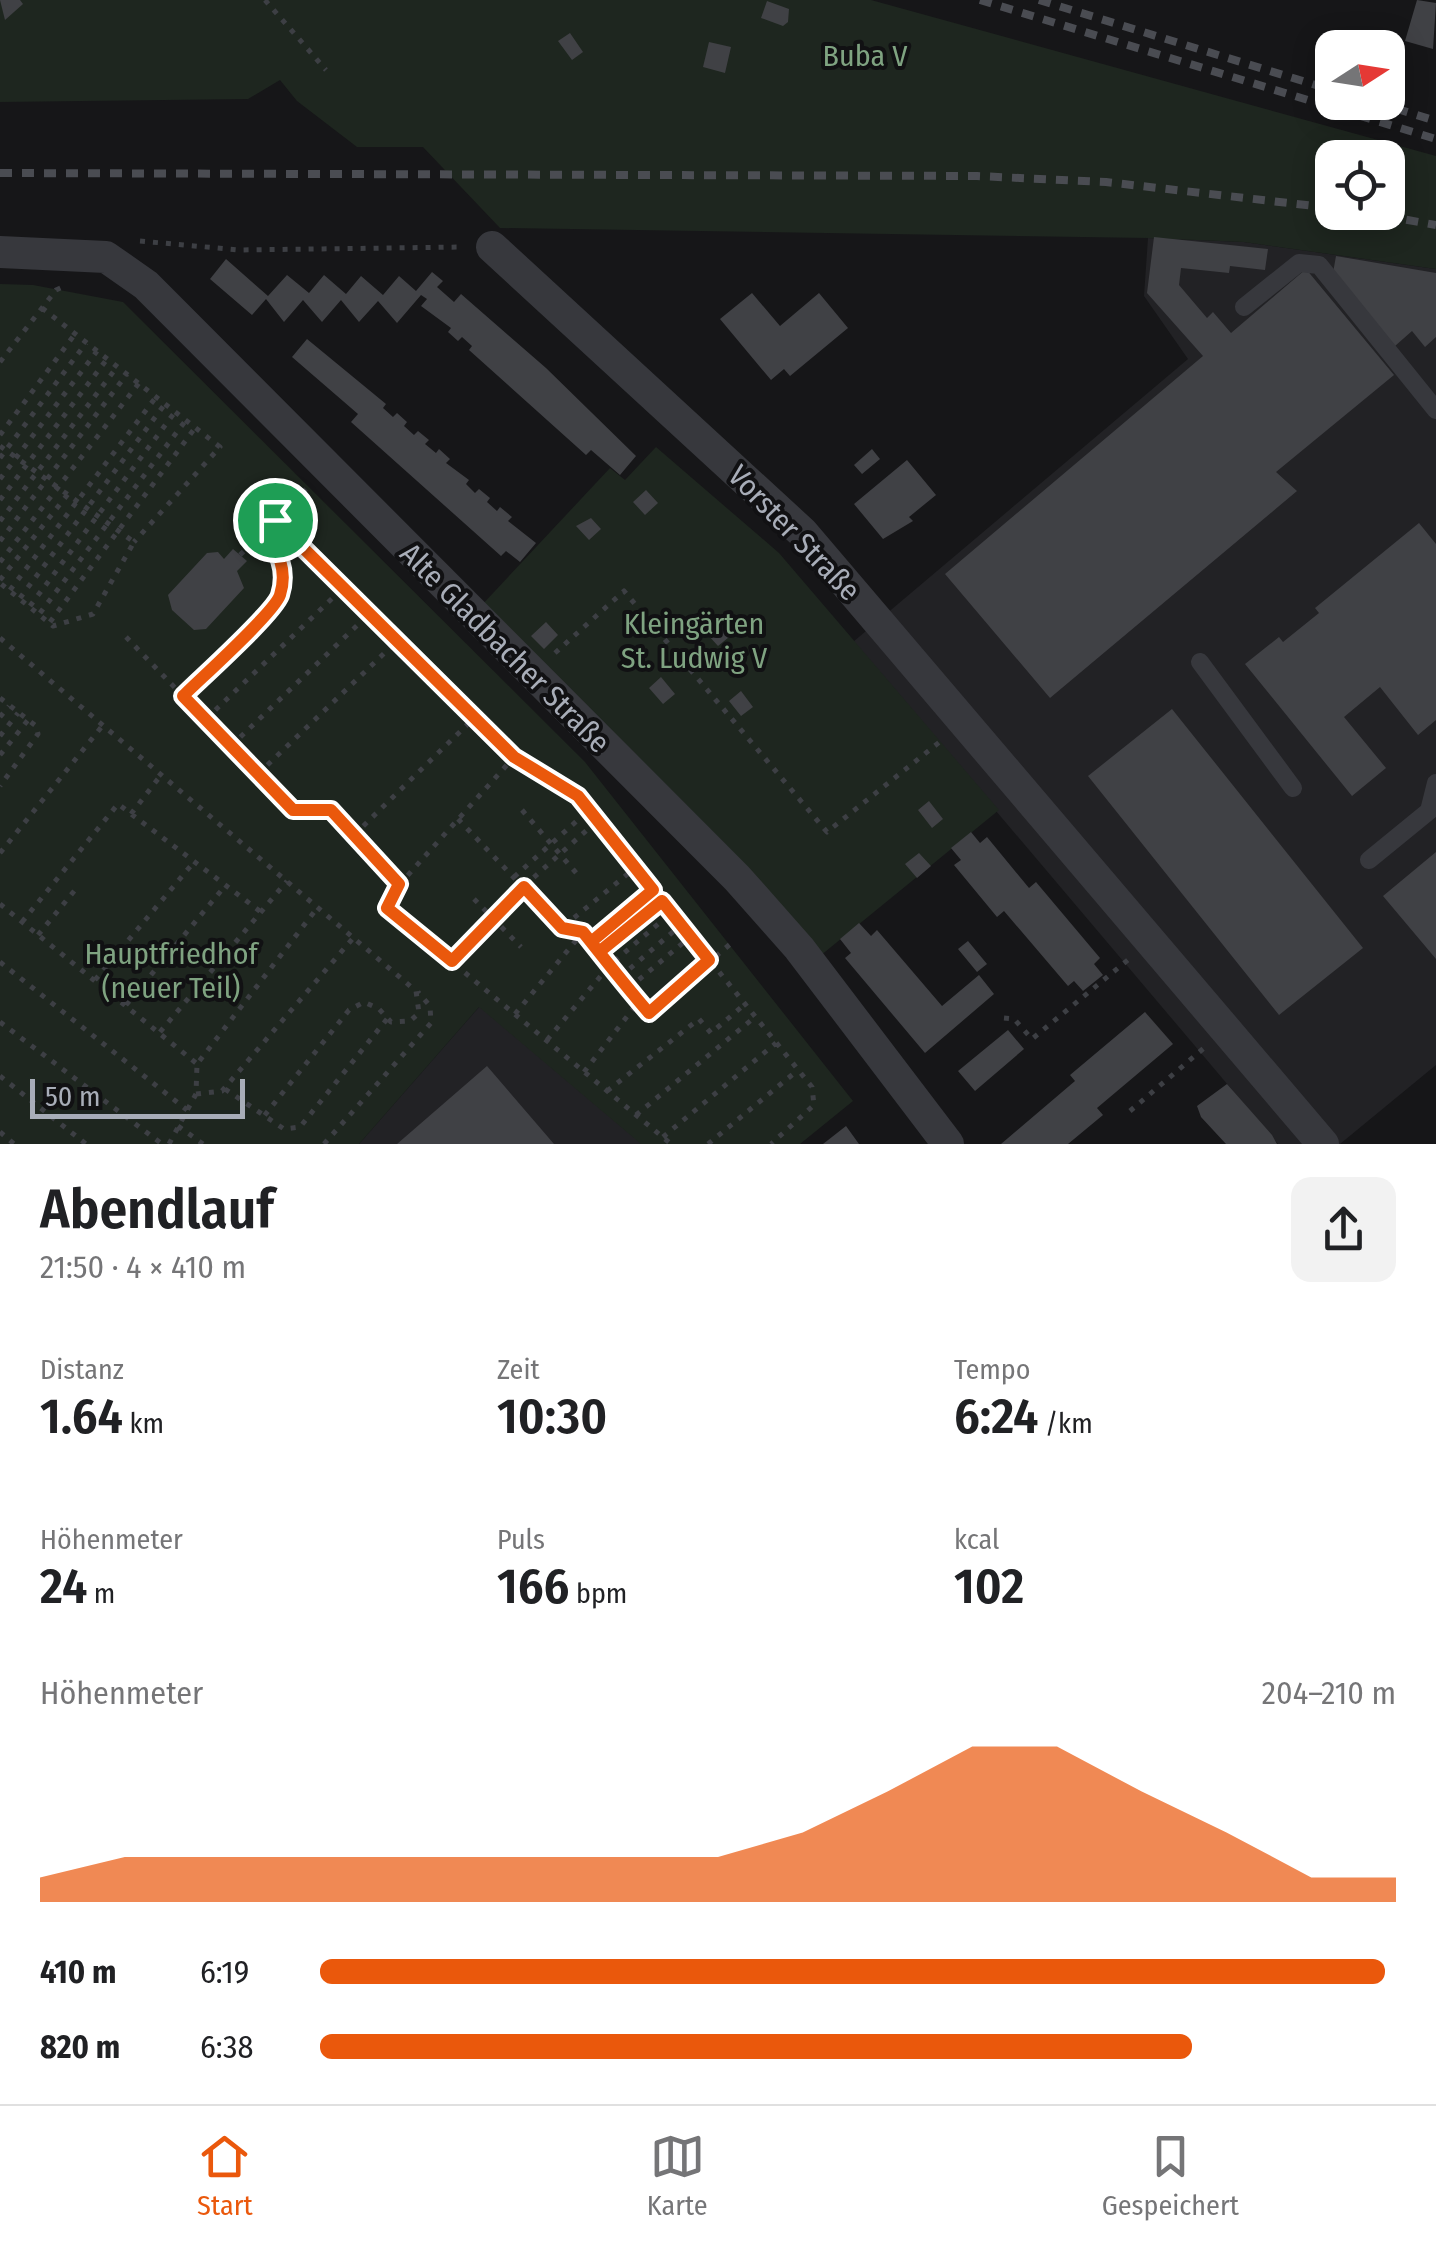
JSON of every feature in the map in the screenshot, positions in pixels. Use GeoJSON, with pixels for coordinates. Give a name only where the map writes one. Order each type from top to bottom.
{"type":"FeatureCollection","features":[{"type":"Feature","properties":{"kind":"street","name":"Vorster Straße"},"geometry":{"type":"LineString","coordinates":[[492,247],[803,533],[1323,1144]]}},
{"type":"Feature","properties":{"kind":"street"},"geometry":{"type":"LineString","coordinates":[[0,252],[106,257]]}},
{"type":"Feature","properties":{"kind":"street","name":"Alte Gladbacher Straße"},"geometry":{"type":"LineString","coordinates":[[106,257],[146,285],[737,878],[799,948],[948,1144]]}},
{"type":"Feature","properties":{"kind":"lane"},"geometry":{"type":"LineString","coordinates":[[1244,307],[1299,264],[1319,265],[1436,410]]}},
{"type":"Feature","properties":{"kind":"lane"},"geometry":{"type":"LineString","coordinates":[[1200,662],[1293,788]]}},
{"type":"Feature","properties":{"kind":"lane"},"geometry":{"type":"LineString","coordinates":[[1369,860],[1429,811],[1436,783]]}},
{"type":"Feature","properties":{"kind":"path"},"geometry":{"type":"LineString","coordinates":[[265,0],[326,70]]}},
{"type":"Feature","properties":{"kind":"path"},"geometry":{"type":"LineString","coordinates":[[106,257],[126,240],[239,250],[492,247]]}},
{"type":"Feature","properties":{"kind":"path"},"geometry":{"type":"LineString","coordinates":[[0,362],[56,290]]}},
{"type":"Feature","properties":{"kind":"path"},"geometry":{"type":"LineString","coordinates":[[42,308],[220,448],[134,542],[92,614],[54,626],[0,582],[68,494]]}},
{"type":"Feature","properties":{"kind":"path"},"geometry":{"type":"LineString","coordinates":[[0,435],[76,334]]}},
{"type":"Feature","properties":{"kind":"path"},"geometry":{"type":"LineString","coordinates":[[0,458],[3,448],[86,342]]}},
{"type":"Feature","properties":{"kind":"path"},"geometry":{"type":"LineString","coordinates":[[0,479],[97,351]]}},
{"type":"Feature","properties":{"kind":"path"},"geometry":{"type":"LineString","coordinates":[[0,500],[107,358]]}},
{"type":"Feature","properties":{"kind":"path"},"geometry":{"type":"LineString","coordinates":[[0,521],[117,366]]}},
{"type":"Feature","properties":{"kind":"path"},"geometry":{"type":"LineString","coordinates":[[0,540],[127,374]]}},
{"type":"Feature","properties":{"kind":"path"},"geometry":{"type":"LineString","coordinates":[[0,562],[138,384]]}},
{"type":"Feature","properties":{"kind":"path"},"geometry":{"type":"LineString","coordinates":[[10,591],[156,397]]}},
{"type":"Feature","properties":{"kind":"path"},"geometry":{"type":"LineString","coordinates":[[20,598],[165,404]]}},
{"type":"Feature","properties":{"kind":"path"},"geometry":{"type":"LineString","coordinates":[[30,606],[175,412]]}},
{"type":"Feature","properties":{"kind":"path"},"geometry":{"type":"LineString","coordinates":[[39,614],[186,420]]}},
{"type":"Feature","properties":{"kind":"path"},"geometry":{"type":"LineString","coordinates":[[49,623],[195,428]]}},
{"type":"Feature","properties":{"kind":"path"},"geometry":{"type":"LineString","coordinates":[[3,448],[134,542]]}},
{"type":"Feature","properties":{"kind":"path"},"geometry":{"type":"LineString","coordinates":[[240,554],[308,487]]}},
{"type":"Feature","properties":{"kind":"path"},"geometry":{"type":"LineString","coordinates":[[275,520],[514,757],[578,796],[812,1087],[814,1105],[771,1144]]}},
{"type":"Feature","properties":{"kind":"path"},"geometry":{"type":"LineString","coordinates":[[183,696],[279,599],[283,574],[278,550],[263,531]]}},
{"type":"Feature","properties":{"kind":"path"},"geometry":{"type":"LineString","coordinates":[[206,720],[343,588]]}},
{"type":"Feature","properties":{"kind":"path"},"geometry":{"type":"LineString","coordinates":[[531,674],[624,591],[827,832],[963,721]]}},
{"type":"Feature","properties":{"kind":"path"},"geometry":{"type":"LineString","coordinates":[[231,746],[369,614]]}},
{"type":"Feature","properties":{"kind":"path"},"geometry":{"type":"LineString","coordinates":[[126,637],[293,810],[331,810],[399,884]]}},
{"type":"Feature","properties":{"kind":"path"},"geometry":{"type":"LineString","coordinates":[[0,638],[416,990],[430,1006],[431,1022],[324,1144]]}},
{"type":"Feature","properties":{"kind":"path"},"geometry":{"type":"LineString","coordinates":[[258,774],[397,641]]}},
{"type":"Feature","properties":{"kind":"path"},"geometry":{"type":"LineString","coordinates":[[0,698],[36,726],[35,744],[0,786]]}},
{"type":"Feature","properties":{"kind":"path"},"geometry":{"type":"LineString","coordinates":[[0,718],[10,706]]}},
{"type":"Feature","properties":{"kind":"path"},"geometry":{"type":"LineString","coordinates":[[0,736],[18,714]]}},
{"type":"Feature","properties":{"kind":"path"},"geometry":{"type":"LineString","coordinates":[[354,835],[474,718]]}},
{"type":"Feature","properties":{"kind":"path"},"geometry":{"type":"LineString","coordinates":[[0,755],[28,720]]}},
{"type":"Feature","properties":{"kind":"path"},"geometry":{"type":"LineString","coordinates":[[0,854],[103,725]]}},
{"type":"Feature","properties":{"kind":"path"},"geometry":{"type":"LineString","coordinates":[[514,757],[399,884],[387,908],[671,1144]]}},
{"type":"Feature","properties":{"kind":"path"},"geometry":{"type":"LineString","coordinates":[[131,814],[161,774]]}},
{"type":"Feature","properties":{"kind":"path"},"geometry":{"type":"LineString","coordinates":[[22,922],[118,804],[261,912]]}},
{"type":"Feature","properties":{"kind":"path"},"geometry":{"type":"LineString","coordinates":[[522,810],[577,874]]}},
{"type":"Feature","properties":{"kind":"path"},"geometry":{"type":"LineString","coordinates":[[514,877],[589,810]]}},
{"type":"Feature","properties":{"kind":"path"},"geometry":{"type":"LineString","coordinates":[[458,819],[562,928],[583,932],[649,1013],[735,940]]}},
{"type":"Feature","properties":{"kind":"path"},"geometry":{"type":"LineString","coordinates":[[452,961],[524,887],[597,821]]}},
{"type":"Feature","properties":{"kind":"path"},"geometry":{"type":"LineString","coordinates":[[95,980],[194,862]]}},
{"type":"Feature","properties":{"kind":"path"},"geometry":{"type":"LineString","coordinates":[[562,928],[635,868]]}},
{"type":"Feature","properties":{"kind":"path"},"geometry":{"type":"LineString","coordinates":[[160,1032],[287,881]]}},
{"type":"Feature","properties":{"kind":"path"},"geometry":{"type":"LineString","coordinates":[[126,1004],[225,886]]}},
{"type":"Feature","properties":{"kind":"path"},"geometry":{"type":"LineString","coordinates":[[38,934],[75,890]]}},
{"type":"Feature","properties":{"kind":"path"},"geometry":{"type":"LineString","coordinates":[[591,942],[653,890]]}},
{"type":"Feature","properties":{"kind":"path"},"geometry":{"type":"LineString","coordinates":[[474,898],[521,947]]}},
{"type":"Feature","properties":{"kind":"path"},"geometry":{"type":"LineString","coordinates":[[599,952],[662,901]]}},
{"type":"Feature","properties":{"kind":"path"},"geometry":{"type":"LineString","coordinates":[[0,904],[196,1064]]}},
{"type":"Feature","properties":{"kind":"path"},"geometry":{"type":"LineString","coordinates":[[0,1022],[165,1144],[196,1094],[196,1064],[318,907]]}},
{"type":"Feature","properties":{"kind":"path"},"geometry":{"type":"LineString","coordinates":[[547,1040],[610,964],[672,912]]}},
{"type":"Feature","properties":{"kind":"path"},"geometry":{"type":"LineString","coordinates":[[620,977],[681,925]]}},
{"type":"Feature","properties":{"kind":"path"},"geometry":{"type":"LineString","coordinates":[[515,1014],[583,932]]}},
{"type":"Feature","properties":{"kind":"path"},"geometry":{"type":"LineString","coordinates":[[196,1094],[224,1088],[354,937]]}},
{"type":"Feature","properties":{"kind":"path"},"geometry":{"type":"LineString","coordinates":[[629,988],[690,937]]}},
{"type":"Feature","properties":{"kind":"path"},"geometry":{"type":"LineString","coordinates":[[1004,1018],[1014,1019],[1032,1039],[1150,942]]}},
{"type":"Feature","properties":{"kind":"path"},"geometry":{"type":"LineString","coordinates":[[0,962],[187,1110]]}},
{"type":"Feature","properties":{"kind":"path"},"geometry":{"type":"LineString","coordinates":[[264,1116],[349,1010],[364,1002],[379,1009],[387,1019],[402,1024],[419,1013],[416,990]]}},
{"type":"Feature","properties":{"kind":"path"},"geometry":{"type":"LineString","coordinates":[[584,1072],[639,1001]]}},
{"type":"Feature","properties":{"kind":"path"},"geometry":{"type":"LineString","coordinates":[[607,1090],[699,1018],[711,1033],[745,1004]]}},
{"type":"Feature","properties":{"kind":"path"},"geometry":{"type":"LineString","coordinates":[[636,1114],[755,1016]]}},
{"type":"Feature","properties":{"kind":"path"},"geometry":{"type":"LineString","coordinates":[[224,1088],[284,1129],[305,1123],[387,1019]]}},
{"type":"Feature","properties":{"kind":"path"},"geometry":{"type":"LineString","coordinates":[[1130,1110],[1226,1030]]}},
{"type":"Feature","properties":{"kind":"path"},"geometry":{"type":"LineString","coordinates":[[663,1137],[776,1044]]}},
{"type":"Feature","properties":{"kind":"path"},"geometry":{"type":"LineString","coordinates":[[708,1144],[798,1070]]}},
{"type":"Feature","properties":{"kind":"path"},"geometry":{"type":"LineString","coordinates":[[0,1076],[86,1144]]}},
{"type":"Feature","properties":{"kind":"path"},"geometry":{"type":"LineString","coordinates":[[178,1126],[203,1144]]}},
{"type":"Feature","properties":{"kind":"path"},"geometry":{"type":"LineString","coordinates":[[0,1132],[14,1144]]}},
{"type":"Feature","properties":{"kind":"shaded area"},"geometry":{"type":"Polygon","coordinates":[[[1148,238],[1244,242],[1436,269],[1436,1065],[1340,1144],[1278,1144],[853,642],[1188,359],[1144,296],[1148,238]]]}},
{"type":"Feature","properties":{"kind":"shaded area"},"geometry":{"type":"Polygon","coordinates":[[[480,1006],[642,1144],[359,1144],[480,1006]]]}},
{"type":"Feature","properties":{"kind":"green space","name":"Buba V"},"geometry":{"type":"Polygon","coordinates":[[[0,0],[871,0],[1378,140],[1315,140],[1315,230],[1405,230],[1405,147],[1436,156],[1436,269],[1244,242],[500,228],[423,147],[357,147],[297,101],[280,80],[248,99],[0,102],[0,0]]]}},
{"type":"Feature","properties":{"kind":"green space","name":"Hauptfriedhof (neuer Teil)"},"geometry":{"type":"Polygon","coordinates":[[[0,284],[33,285],[123,302],[585,762],[853,1101],[800,1144],[641,1144],[479,1007],[359,1144],[0,1144],[0,284]]]}},
{"type":"Feature","properties":{"kind":"green space","name":"Kleingärten St. Ludwig V"},"geometry":{"type":"Polygon","coordinates":[[[656,447],[779,553],[999,810],[820,956],[480,607],[610,468],[625,480],[656,447]]]}},
{"type":"Feature","properties":{"kind":"building"},"geometry":{"type":"Polygon","coordinates":[[[0,0],[20,0],[23,4],[5,20],[0,0]]]}},
{"type":"Feature","properties":{"kind":"building"},"geometry":{"type":"Polygon","coordinates":[[[1417,0],[1436,3],[1433,49],[1405,41],[1417,0]]]}},
{"type":"Feature","properties":{"kind":"building"},"geometry":{"type":"Polygon","coordinates":[[[767,1],[789,9],[788,22],[783,26],[761,18],[767,1]]]}},
{"type":"Feature","properties":{"kind":"building"},"geometry":{"type":"Polygon","coordinates":[[[570,33],[583,52],[572,60],[558,41],[570,33]]]}},
{"type":"Feature","properties":{"kind":"building"},"geometry":{"type":"Polygon","coordinates":[[[709,42],[731,47],[725,73],[703,67],[709,42]]]}},
{"type":"Feature","properties":{"kind":"building"},"geometry":{"type":"Polygon","coordinates":[[[1154,237],[1268,249],[1265,270],[1230,266],[1229,273],[1181,268],[1179,285],[1207,318],[1213,312],[1231,333],[1306,269],[1394,375],[1276,472],[1297,491],[1050,698],[945,574],[1203,356],[1147,293],[1154,237]]]}},
{"type":"Feature","properties":{"kind":"building"},"geometry":{"type":"Polygon","coordinates":[[[1336,256],[1436,273],[1436,337],[1425,347],[1412,331],[1395,346],[1333,273],[1336,256]]]}},
{"type":"Feature","properties":{"kind":"building"},"geometry":{"type":"Polygon","coordinates":[[[226,259],[268,296],[287,275],[309,293],[324,275],[346,294],[361,276],[383,295],[399,276],[416,291],[432,272],[443,281],[437,287],[454,302],[461,294],[546,368],[636,456],[620,475],[591,450],[586,455],[469,350],[472,346],[462,337],[458,341],[448,332],[451,328],[421,306],[427,299],[421,295],[397,323],[378,301],[359,322],[341,300],[322,322],[303,300],[284,322],[266,299],[252,315],[210,279],[226,259]]]}},
{"type":"Feature","properties":{"kind":"building"},"geometry":{"type":"Polygon","coordinates":[[[752,293],[780,326],[819,293],[848,328],[790,376],[784,369],[771,380],[720,319],[752,293]]]}},
{"type":"Feature","properties":{"kind":"building"},"geometry":{"type":"Polygon","coordinates":[[[307,339],[386,404],[383,408],[393,417],[397,413],[414,435],[418,431],[429,440],[425,444],[450,459],[446,463],[469,480],[466,484],[475,493],[479,489],[497,511],[500,507],[512,517],[508,521],[536,543],[520,562],[506,551],[501,556],[351,422],[358,414],[292,357],[307,339]]]}},
{"type":"Feature","properties":{"kind":"building"},"geometry":{"type":"Polygon","coordinates":[[[872,449],[880,459],[862,474],[854,465],[872,449]]]}},
{"type":"Feature","properties":{"kind":"building"},"geometry":{"type":"Polygon","coordinates":[[[907,460],[936,495],[909,517],[913,521],[883,539],[854,504],[907,460]]]}},
{"type":"Feature","properties":{"kind":"building"},"geometry":{"type":"Polygon","coordinates":[[[646,490],[658,503],[645,515],[633,502],[646,490]]]}},
{"type":"Feature","properties":{"kind":"building"},"geometry":{"type":"Polygon","coordinates":[[[591,518],[601,529],[589,540],[576,526],[591,518]]]}},
{"type":"Feature","properties":{"kind":"building"},"geometry":{"type":"Polygon","coordinates":[[[1419,523],[1436,544],[1436,720],[1418,735],[1380,687],[1344,717],[1386,768],[1352,796],[1245,664],[1279,637],[1283,642],[1319,613],[1315,608],[1419,523]]]}},
{"type":"Feature","properties":{"kind":"building"},"geometry":{"type":"Polygon","coordinates":[[[233,549],[247,561],[237,571],[244,588],[206,629],[194,630],[172,610],[168,595],[207,553],[218,552],[224,559],[233,549]]]}},
{"type":"Feature","properties":{"kind":"building"},"geometry":{"type":"Polygon","coordinates":[[[724,621],[734,633],[718,646],[708,635],[724,621]]]}},
{"type":"Feature","properties":{"kind":"building"},"geometry":{"type":"Polygon","coordinates":[[[546,622],[558,635],[544,649],[531,636],[546,622]]]}},
{"type":"Feature","properties":{"kind":"building"},"geometry":{"type":"Polygon","coordinates":[[[661,677],[675,694],[663,704],[649,688],[661,677]]]}},
{"type":"Feature","properties":{"kind":"building"},"geometry":{"type":"Polygon","coordinates":[[[741,691],[753,707],[741,716],[729,701],[741,691]]]}},
{"type":"Feature","properties":{"kind":"building"},"geometry":{"type":"Polygon","coordinates":[[[1172,709],[1363,948],[1279,1015],[1088,776],[1172,709]]]}},
{"type":"Feature","properties":{"kind":"building"},"geometry":{"type":"Polygon","coordinates":[[[929,801],[943,819],[932,828],[918,810],[929,801]]]}},
{"type":"Feature","properties":{"kind":"building"},"geometry":{"type":"Polygon","coordinates":[[[971,832],[980,843],[987,837],[1029,888],[1036,882],[1100,958],[1094,964],[1103,975],[1083,991],[1074,981],[1068,986],[1004,911],[997,917],[954,865],[961,860],[951,848],[971,832]]]}},
{"type":"Feature","properties":{"kind":"building"},"geometry":{"type":"Polygon","coordinates":[[[1436,852],[1436,959],[1383,896],[1436,852]]]}},
{"type":"Feature","properties":{"kind":"building"},"geometry":{"type":"Polygon","coordinates":[[[919,853],[931,866],[917,878],[905,864],[919,853]]]}},
{"type":"Feature","properties":{"kind":"building"},"geometry":{"type":"Polygon","coordinates":[[[859,923],[871,936],[877,930],[942,1006],[979,975],[994,994],[925,1053],[845,958],[851,953],[840,939],[859,923]]]}},
{"type":"Feature","properties":{"kind":"building"},"geometry":{"type":"Polygon","coordinates":[[[968,941],[987,964],[977,972],[958,949],[968,941]]]}},
{"type":"Feature","properties":{"kind":"building"},"geometry":{"type":"Polygon","coordinates":[[[1145,1012],[1173,1044],[1097,1108],[1103,1115],[1068,1144],[1001,1144],[1075,1081],[1070,1075],[1145,1012]]]}},
{"type":"Feature","properties":{"kind":"building"},"geometry":{"type":"Polygon","coordinates":[[[1008,1030],[1024,1049],[975,1091],[958,1071],[1008,1030]]]}},
{"type":"Feature","properties":{"kind":"building"},"geometry":{"type":"Polygon","coordinates":[[[487,1066],[554,1144],[397,1144],[487,1066]]]}},
{"type":"Feature","properties":{"kind":"building"},"geometry":{"type":"Polygon","coordinates":[[[1227,1084],[1277,1144],[1226,1144],[1201,1117],[1197,1106],[1227,1084]]]}},
{"type":"Feature","properties":{"kind":"building"},"geometry":{"type":"Polygon","coordinates":[[[846,1126],[859,1144],[823,1144],[846,1126]]]}},
{"type":"Feature","properties":{"kind":"railway"},"geometry":{"type":"LineString","coordinates":[[980,0],[1436,139]]}},
{"type":"Feature","properties":{"kind":"railway"},"geometry":{"type":"LineString","coordinates":[[1039,0],[1315,85]]}},
{"type":"Feature","properties":{"kind":"railway"},"geometry":{"type":"LineString","coordinates":[[1405,111],[1436,121]]}},
{"type":"Feature","properties":{"kind":"railway"},"geometry":{"type":"LineString","coordinates":[[0,173],[977,176],[1106,182],[1315,206]]}},
{"type":"Feature","properties":{"kind":"railway"},"geometry":{"type":"LineString","coordinates":[[1405,219],[1436,225]]}},
{"type":"Feature","properties":{"kind":"route"},"geometry":{"type":"LineString","coordinates":[[275,520],[263,531],[278,550],[283,574],[279,599],[183,696],[293,810],[331,810],[399,884],[387,908],[452,961],[524,887],[562,928],[583,932],[599,952],[662,901],[709,960],[649,1013],[610,964],[599,952],[591,942],[653,890],[578,796],[514,757],[275,520]]}}]}
